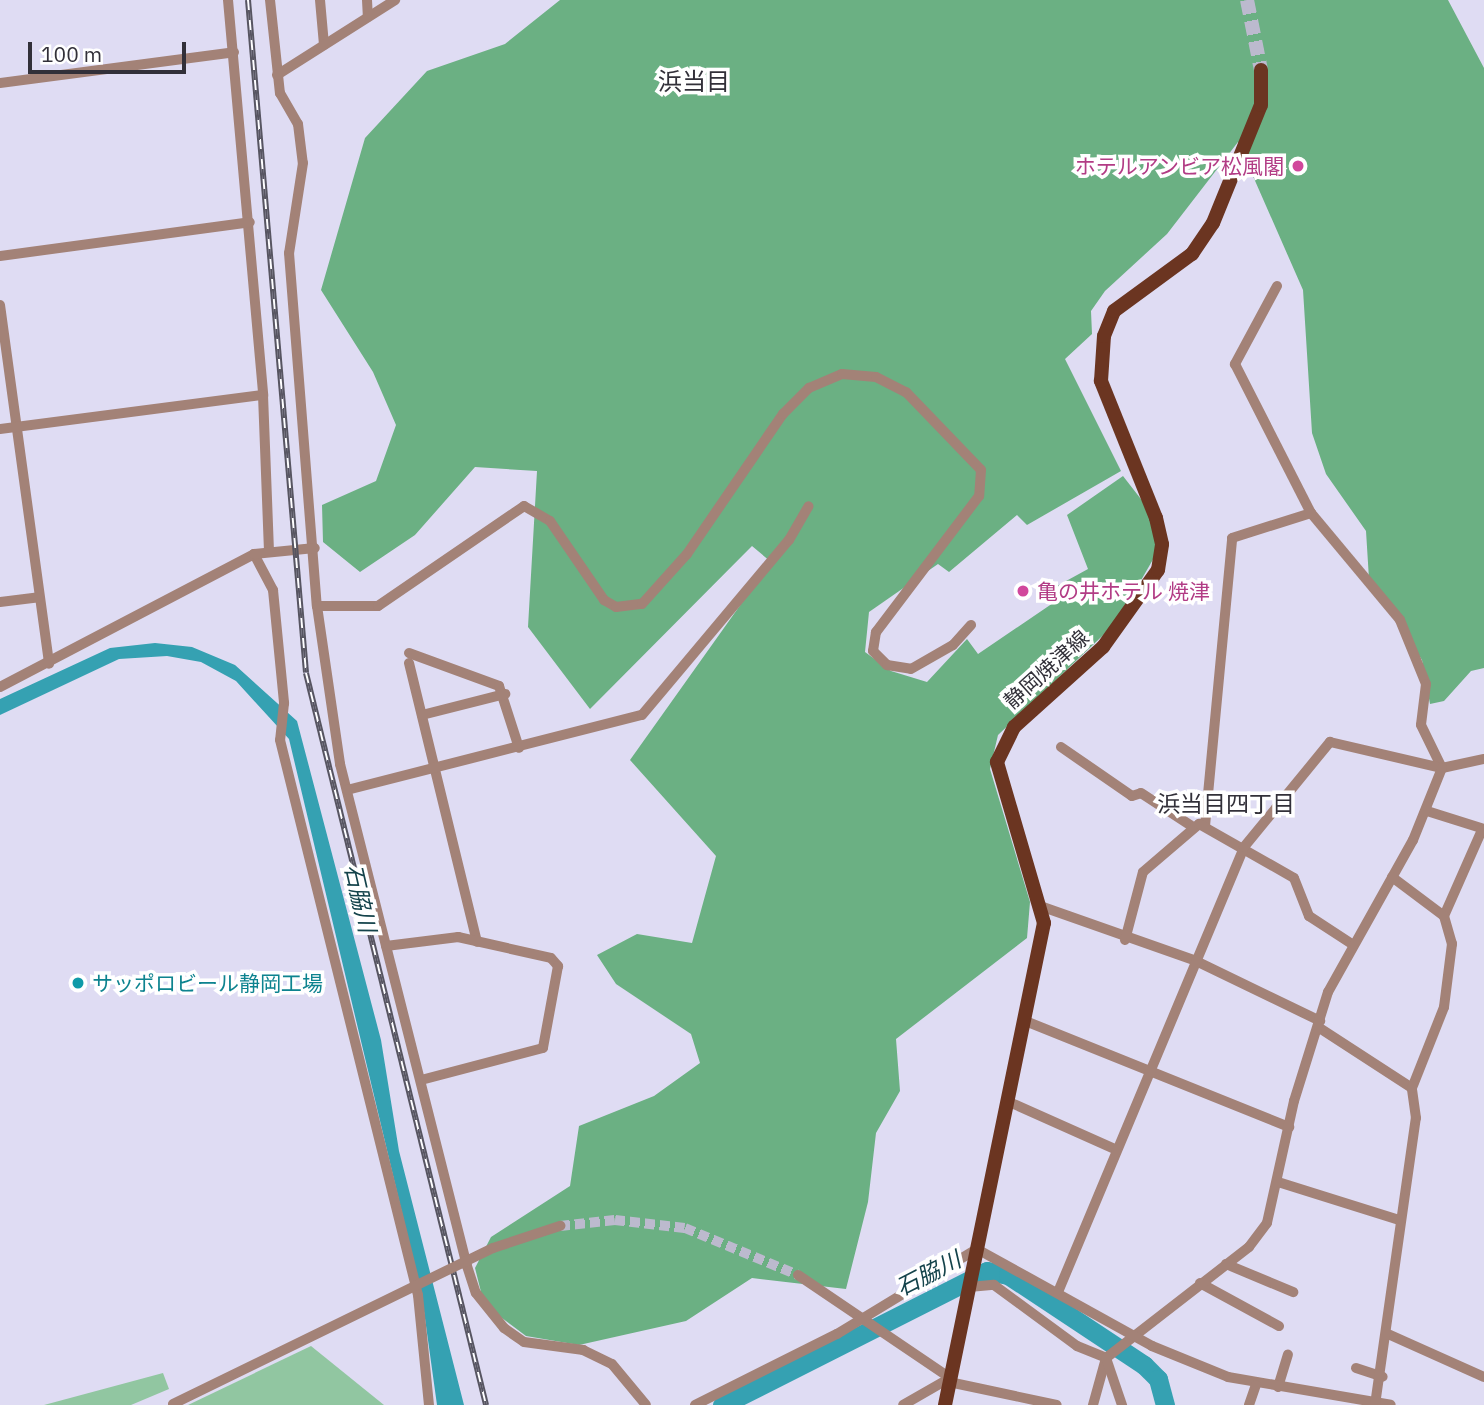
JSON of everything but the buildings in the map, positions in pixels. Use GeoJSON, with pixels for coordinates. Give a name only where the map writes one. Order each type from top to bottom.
{"type":"FeatureCollection","features":[{"type":"Feature","properties":{"kind":"main road","name":"静岡焼津線"},"geometry":{"type":"LineString","coordinates":[[1043,907],[997,781],[997,762],[1014,727],[1125,619],[1158,570],[1163,544],[1106,401],[1104,337],[1114,311],[1192,254],[1213,223],[1261,105],[1261,70]]}},
{"type":"Feature","properties":{"kind":"main road"},"geometry":{"type":"LineString","coordinates":[[945,1405],[1023,1020],[1043,907]]}},
{"type":"Feature","properties":{"kind":"street"},"geometry":{"type":"LineString","coordinates":[[228,0],[250,222],[263,395],[270,548]]}},
{"type":"Feature","properties":{"kind":"street"},"geometry":{"type":"LineString","coordinates":[[270,0],[277,75],[298,124],[303,163],[289,253],[317,606],[347,790],[467,1266],[485,1308],[524,1342],[583,1350],[612,1364],[646,1405]]}},
{"type":"Feature","properties":{"kind":"street"},"geometry":{"type":"LineString","coordinates":[[320,0],[324,45]]}},
{"type":"Feature","properties":{"kind":"street"},"geometry":{"type":"LineString","coordinates":[[366,0],[368,17]]}},
{"type":"Feature","properties":{"kind":"street"},"geometry":{"type":"LineString","coordinates":[[277,75],[395,0]]}},
{"type":"Feature","properties":{"kind":"street"},"geometry":{"type":"LineString","coordinates":[[0,83],[234,52]]}},
{"type":"Feature","properties":{"kind":"street"},"geometry":{"type":"LineString","coordinates":[[0,256],[250,222]]}},
{"type":"Feature","properties":{"kind":"street"},"geometry":{"type":"LineString","coordinates":[[1093,1405],[1107,1358],[1132,1333],[1258,1238],[1278,1182],[1289,1127],[1319,1024],[1352,944],[1427,811],[1442,768],[1420,725],[1426,684],[1400,620],[1311,513],[1235,363],[1277,286]]}},
{"type":"Feature","properties":{"kind":"street"},"geometry":{"type":"LineString","coordinates":[[0,305],[49,664]]}},
{"type":"Feature","properties":{"kind":"street"},"geometry":{"type":"LineString","coordinates":[[317,606],[378,606],[524,506],[550,521],[604,600],[616,607],[642,604],[687,554],[782,414],[809,388],[842,374],[876,377],[906,392],[981,470],[979,496],[876,632],[873,651],[887,665],[911,669],[953,645],[971,625]]}},
{"type":"Feature","properties":{"kind":"street"},"geometry":{"type":"LineString","coordinates":[[0,429],[263,395]]}},
{"type":"Feature","properties":{"kind":"street"},"geometry":{"type":"LineString","coordinates":[[347,790],[642,715],[789,540],[809,506]]}},
{"type":"Feature","properties":{"kind":"street"},"geometry":{"type":"LineString","coordinates":[[1205,826],[1232,538],[1311,513]]}},
{"type":"Feature","properties":{"kind":"street"},"geometry":{"type":"LineString","coordinates":[[0,687],[49,664],[254,554],[270,548],[314,548]]}},
{"type":"Feature","properties":{"kind":"street"},"geometry":{"type":"LineString","coordinates":[[254,554],[273,590],[284,703],[280,740],[418,1295],[429,1405]]}},
{"type":"Feature","properties":{"kind":"street"},"geometry":{"type":"LineString","coordinates":[[0,602],[39,597]]}},
{"type":"Feature","properties":{"kind":"street"},"geometry":{"type":"LineString","coordinates":[[477,942],[409,658],[499,685],[505,694],[519,748]]}},
{"type":"Feature","properties":{"kind":"street"},"geometry":{"type":"LineString","coordinates":[[422,715],[505,694]]}},
{"type":"Feature","properties":{"kind":"street"},"geometry":{"type":"LineString","coordinates":[[1058,1292],[1244,848],[1330,741],[1442,768],[1484,758]]}},
{"type":"Feature","properties":{"kind":"street"},"geometry":{"type":"LineString","coordinates":[[1062,747],[1132,796],[1141,793],[1190,825],[1205,826],[1294,878],[1310,916],[1352,944]]}},
{"type":"Feature","properties":{"kind":"street"},"geometry":{"type":"LineString","coordinates":[[1427,811],[1483,830],[1444,916]]}},
{"type":"Feature","properties":{"kind":"street"},"geometry":{"type":"LineString","coordinates":[[1125,940],[1143,872],[1190,825]]}},
{"type":"Feature","properties":{"kind":"street"},"geometry":{"type":"LineString","coordinates":[[1376,1403],[1383,1377],[1399,1220],[1416,1118],[1412,1088],[1444,1007],[1452,944],[1444,916],[1392,877]]}},
{"type":"Feature","properties":{"kind":"street"},"geometry":{"type":"LineString","coordinates":[[1043,907],[1125,940],[1196,961],[1319,1024],[1412,1088]]}},
{"type":"Feature","properties":{"kind":"street"},"geometry":{"type":"LineString","coordinates":[[386,946],[458,937],[551,958],[558,966],[543,1048],[421,1080]]}},
{"type":"Feature","properties":{"kind":"street"},"geometry":{"type":"LineString","coordinates":[[1023,1020],[1149,1073],[1289,1127]]}},
{"type":"Feature","properties":{"kind":"street"},"geometry":{"type":"LineString","coordinates":[[1007,1101],[1116,1150]]}},
{"type":"Feature","properties":{"kind":"street"},"geometry":{"type":"LineString","coordinates":[[1278,1182],[1399,1220]]}},
{"type":"Feature","properties":{"kind":"street"},"geometry":{"type":"LineString","coordinates":[[171,1404],[493,1248],[559,1226]]}},
{"type":"Feature","properties":{"kind":"street"},"geometry":{"type":"LineString","coordinates":[[695,1405],[866,1321],[976,1256],[1058,1292],[1177,1357],[1256,1385],[1391,1405]]}},
{"type":"Feature","properties":{"kind":"street"},"geometry":{"type":"LineString","coordinates":[[1226,1264],[1293,1292]]}},
{"type":"Feature","properties":{"kind":"street"},"geometry":{"type":"LineString","coordinates":[[798,1275],[950,1380],[1057,1405]]}},
{"type":"Feature","properties":{"kind":"street"},"geometry":{"type":"LineString","coordinates":[[1200,1283],[1279,1326]]}},
{"type":"Feature","properties":{"kind":"street"},"geometry":{"type":"LineString","coordinates":[[970,1285],[994,1285],[1077,1346],[1107,1358]]}},
{"type":"Feature","properties":{"kind":"street"},"geometry":{"type":"LineString","coordinates":[[1388,1334],[1484,1377]]}},
{"type":"Feature","properties":{"kind":"street"},"geometry":{"type":"LineString","coordinates":[[1278,1387],[1287,1354]]}},
{"type":"Feature","properties":{"kind":"street"},"geometry":{"type":"LineString","coordinates":[[1107,1358],[1122,1405]]}},
{"type":"Feature","properties":{"kind":"street"},"geometry":{"type":"LineString","coordinates":[[1356,1368],[1383,1377]]}},
{"type":"Feature","properties":{"kind":"street"},"geometry":{"type":"LineString","coordinates":[[903,1405],[950,1380]]}},
{"type":"Feature","properties":{"kind":"street"},"geometry":{"type":"LineString","coordinates":[[1249,1405],[1256,1385]]}},
{"type":"Feature","properties":{"kind":"green space"},"geometry":{"type":"Polygon","coordinates":[[[560,0],[1448,0],[1484,68],[1484,668],[1471,671],[1444,701],[1430,704],[1422,660],[1369,579],[1366,531],[1326,474],[1312,433],[1303,290],[1238,142],[1167,234],[1105,291],[1091,311],[1092,334],[1065,359],[1121,471],[1027,525],[1017,515],[949,572],[938,564],[869,612],[865,652],[891,671],[927,682],[967,639],[978,654],[1056,601],[1057,586],[1088,569],[1067,515],[1123,476],[1151,512],[1159,549],[1117,622],[998,735],[990,769],[1030,902],[1027,938],[896,1039],[900,1091],[876,1133],[868,1202],[846,1289],[752,1278],[686,1321],[579,1345],[526,1336],[483,1300],[475,1268],[491,1237],[570,1186],[579,1126],[654,1096],[700,1063],[691,1034],[616,984],[597,955],[637,934],[692,943],[716,856],[630,760],[771,562],[752,546],[590,709],[528,627],[537,471],[475,467],[415,535],[360,572],[323,542],[322,505],[376,481],[396,425],[373,372],[321,290],[365,138],[427,71],[505,44],[560,0]]]}},
{"type":"Feature","properties":{"kind":"green space"},"geometry":{"type":"Polygon","coordinates":[[[311,1346],[384,1405],[188,1405],[311,1346]]]}},
{"type":"Feature","properties":{"kind":"green space"},"geometry":{"type":"Polygon","coordinates":[[[163,1373],[169,1389],[131,1405],[44,1405],[163,1373]]]}},
{"type":"Feature","properties":{"kind":"water"},"geometry":{"type":"Polygon","coordinates":[[[155,643],[192,647],[235,665],[297,721],[381,1040],[399,1151],[464,1405],[437,1405],[422,1297],[289,739],[236,681],[201,662],[167,656],[119,659],[0,715],[0,699],[110,648],[155,643]]]}},
{"type":"Feature","properties":{"kind":"waterway","name":"石脇川"},"geometry":{"type":"LineString","coordinates":[[722,1405],[987,1271],[1008,1275],[1144,1365],[1158,1379],[1165,1405]]}},
{"type":"Feature","properties":{"kind":"tunnel"},"geometry":{"type":"LineString","coordinates":[[1247,0],[1261,70]]}},
{"type":"Feature","properties":{"kind":"tunnel"},"geometry":{"type":"LineString","coordinates":[[560,1226],[615,1220],[685,1228],[798,1275]]}},
{"type":"Feature","properties":{"kind":"railway"},"geometry":{"type":"LineString","coordinates":[[248,0],[306,673],[486,1405]]}},
{"type":"Feature","properties":{"kind":"place","name":"ホテルアンビア松風閣"},"geometry":{"type":"Point","coordinates":[1298,166]}},
{"type":"Feature","properties":{"kind":"place","name":"亀の井ホテル 焼津"},"geometry":{"type":"Point","coordinates":[1023,591]}},
{"type":"Feature","properties":{"kind":"place","name":"サッポロビール静岡工場"},"geometry":{"type":"Point","coordinates":[78,983]}},
{"type":"Feature","properties":{"kind":"district","name":"浜当目"},"geometry":{"type":"Point","coordinates":[694,82]}},
{"type":"Feature","properties":{"kind":"district","name":"浜当目四丁目"},"geometry":{"type":"Point","coordinates":[1226,803]}}]}
